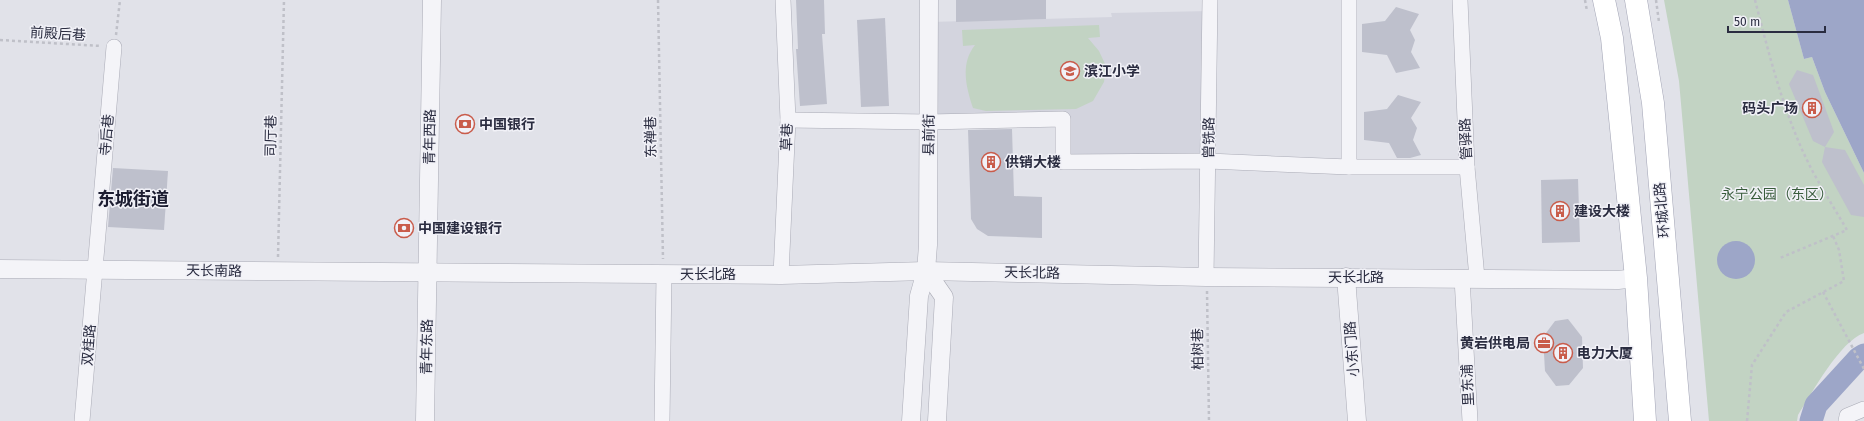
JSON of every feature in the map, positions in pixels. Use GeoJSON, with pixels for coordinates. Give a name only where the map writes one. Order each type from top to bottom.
{"type":"FeatureCollection","features":[{"type":"Feature","properties":{"kind":"main road"},"geometry":{"type":"LineString","coordinates":[[1604,0],[1612,38],[1636,278],[1645,421]]}},
{"type":"Feature","properties":{"kind":"main road","name":"环城北路"},"geometry":{"type":"LineString","coordinates":[[1636,0],[1653,103],[1680,421]]}},
{"type":"Feature","properties":{"kind":"street","name":"青年西路"},"geometry":{"type":"LineString","coordinates":[[428,273],[432,0]]}},
{"type":"Feature","properties":{"kind":"street","name":"草巷"},"geometry":{"type":"LineString","coordinates":[[781,275],[788,120],[783,0]]}},
{"type":"Feature","properties":{"kind":"street","name":"县前街"},"geometry":{"type":"LineString","coordinates":[[911,421],[919,296],[926,271],[929,122],[929,0]]}},
{"type":"Feature","properties":{"kind":"street","name":"曾铣路"},"geometry":{"type":"LineString","coordinates":[[1206,277],[1210,0]]}},
{"type":"Feature","properties":{"kind":"street"},"geometry":{"type":"LineString","coordinates":[[1349,0],[1349,167]]}},
{"type":"Feature","properties":{"kind":"street","name":"管驿路"},"geometry":{"type":"LineString","coordinates":[[1460,0],[1470,278]]}},
{"type":"Feature","properties":{"kind":"street","name":"寺后巷"},"geometry":{"type":"LineString","coordinates":[[96,270],[114,47]]}},
{"type":"Feature","properties":{"kind":"street"},"geometry":{"type":"LineString","coordinates":[[788,120],[929,122],[1063,119],[1063,162],[1208,161],[1349,167],[1467,167]]}},
{"type":"Feature","properties":{"kind":"street","name":"天长南路"},"geometry":{"type":"LineString","coordinates":[[0,269],[428,273]]}},
{"type":"Feature","properties":{"kind":"street","name":"双桂路"},"geometry":{"type":"LineString","coordinates":[[82,421],[96,270]]}},
{"type":"Feature","properties":{"kind":"street","name":"天长北路"},"geometry":{"type":"LineString","coordinates":[[428,273],[781,275],[926,271],[1206,277],[1618,280],[1636,278]]}},
{"type":"Feature","properties":{"kind":"street"},"geometry":{"type":"LineString","coordinates":[[926,271],[944,297],[937,421]]}},
{"type":"Feature","properties":{"kind":"street","name":"青年东路"},"geometry":{"type":"LineString","coordinates":[[425,421],[428,273]]}},
{"type":"Feature","properties":{"kind":"street"},"geometry":{"type":"LineString","coordinates":[[662,421],[664,274]]}},
{"type":"Feature","properties":{"kind":"street","name":"小东门路"},"geometry":{"type":"LineString","coordinates":[[1346,277],[1357,421]]}},
{"type":"Feature","properties":{"kind":"street","name":"里东浦"},"geometry":{"type":"LineString","coordinates":[[1470,278],[1470,421]]}},
{"type":"Feature","properties":{"kind":"street"},"geometry":{"type":"LineString","coordinates":[[1846,421],[1847,416],[1864,409]]}},
{"type":"Feature","properties":{"kind":"path"},"geometry":{"type":"LineString","coordinates":[[114,47],[120,0]]}},
{"type":"Feature","properties":{"kind":"path","name":"司厅巷"},"geometry":{"type":"LineString","coordinates":[[278,272],[284,0]]}},
{"type":"Feature","properties":{"kind":"path","name":"东禅巷"},"geometry":{"type":"LineString","coordinates":[[658,0],[664,274]]}},
{"type":"Feature","properties":{"kind":"path"},"geometry":{"type":"LineString","coordinates":[[1754,0],[1769,54],[1790,117],[1813,172],[1847,230],[1780,258]]}},
{"type":"Feature","properties":{"kind":"path","name":"前殿后巷"},"geometry":{"type":"LineString","coordinates":[[0,40],[114,47]]}},
{"type":"Feature","properties":{"kind":"path"},"geometry":{"type":"LineString","coordinates":[[1747,421],[1752,365],[1786,312],[1844,281],[1839,250],[1833,236]]}},
{"type":"Feature","properties":{"kind":"path","name":"柏树巷"},"geometry":{"type":"LineString","coordinates":[[1206,277],[1209,421]]}},
{"type":"Feature","properties":{"kind":"path"},"geometry":{"type":"LineString","coordinates":[[1823,292],[1864,369]]}},
{"type":"Feature","properties":{"kind":"shaded area","name":"滨江小学"},"geometry":{"type":"Polygon","coordinates":[[[1211,11],[1208,161],[1063,162],[1063,120],[929,122],[930,22],[1112,17],[1111,13],[1211,11]]]}},
{"type":"Feature","properties":{"kind":"green space","name":"永宁公园（东区）"},"geometry":{"type":"Polygon","coordinates":[[[1664,0],[1788,0],[1804,59],[1812,57],[1825,92],[1864,173],[1864,333],[1855,338],[1836,357],[1798,415],[1797,421],[1709,421],[1679,81],[1664,0]]]}},
{"type":"Feature","properties":{"kind":"green space"},"geometry":{"type":"Polygon","coordinates":[[[1099,25],[1100,37],[1088,38],[1099,51],[1106,66],[1104,82],[1093,101],[1076,109],[986,111],[973,108],[968,92],[966,68],[970,52],[975,45],[963,46],[962,30],[1099,25]]]}},
{"type":"Feature","properties":{"kind":"water"},"geometry":{"type":"Polygon","coordinates":[[[1788,0],[1864,0],[1864,173],[1825,92],[1812,57],[1804,59],[1788,0]]]}},
{"type":"Feature","properties":{"kind":"water"},"geometry":{"type":"Polygon","coordinates":[[[1732,241],[1740,241],[1750,246],[1754,253],[1754,267],[1750,274],[1740,279],[1732,279],[1722,274],[1720,271],[1717,264],[1717,256],[1722,246],[1725,244],[1732,241]]]}},
{"type":"Feature","properties":{"kind":"building"},"geometry":{"type":"Polygon","coordinates":[[[796,0],[824,0],[825,34],[822,34],[827,104],[800,106],[796,49],[798,49],[796,0]]]}},
{"type":"Feature","properties":{"kind":"building"},"geometry":{"type":"Polygon","coordinates":[[[956,0],[1046,0],[1046,19],[956,22],[956,0]]]}},
{"type":"Feature","properties":{"kind":"building"},"geometry":{"type":"Polygon","coordinates":[[[1396,7],[1419,14],[1410,30],[1415,40],[1411,52],[1420,68],[1396,73],[1387,55],[1362,52],[1362,24],[1385,21],[1396,7]]]}},
{"type":"Feature","properties":{"kind":"building"},"geometry":{"type":"Polygon","coordinates":[[[885,18],[889,106],[861,107],[857,20],[885,18]]]}},
{"type":"Feature","properties":{"kind":"building","name":"码头广场"},"geometry":{"type":"Polygon","coordinates":[[[1797,70],[1813,75],[1834,132],[1825,147],[1813,141],[1789,84],[1797,70]]]}},
{"type":"Feature","properties":{"kind":"building"},"geometry":{"type":"Polygon","coordinates":[[[1398,95],[1421,102],[1411,118],[1417,128],[1413,140],[1421,155],[1410,158],[1397,158],[1389,143],[1364,140],[1364,112],[1387,109],[1398,95]]]}},
{"type":"Feature","properties":{"kind":"building","name":"供销大楼"},"geometry":{"type":"Polygon","coordinates":[[[1012,129],[1014,196],[1042,197],[1042,238],[988,236],[977,229],[971,219],[968,130],[1012,129]]]}},
{"type":"Feature","properties":{"kind":"building","name":"码头广场"},"geometry":{"type":"Polygon","coordinates":[[[1825,147],[1845,150],[1864,185],[1864,217],[1851,215],[1822,162],[1825,147]]]}},
{"type":"Feature","properties":{"kind":"building"},"geometry":{"type":"Polygon","coordinates":[[[113,168],[168,171],[164,230],[108,227],[113,168]]]}},
{"type":"Feature","properties":{"kind":"building","name":"建设大楼"},"geometry":{"type":"Polygon","coordinates":[[[1578,179],[1580,242],[1542,243],[1541,180],[1578,179]]]}},
{"type":"Feature","properties":{"kind":"building","name":"电力大厦"},"geometry":{"type":"Polygon","coordinates":[[[1568,319],[1582,337],[1583,368],[1569,385],[1556,386],[1545,371],[1543,337],[1555,321],[1568,319]]]}},
{"type":"Feature","properties":{"kind":"waterway"},"geometry":{"type":"LineString","coordinates":[[1811,421],[1816,405],[1859,358],[1864,355]]}},
{"type":"Feature","properties":{"kind":"place","name":"滨江小学"},"geometry":{"type":"Point","coordinates":[1070,71]}},
{"type":"Feature","properties":{"kind":"place","name":"码头广场"},"geometry":{"type":"Point","coordinates":[1812,108]}},
{"type":"Feature","properties":{"kind":"place","name":"中国银行"},"geometry":{"type":"Point","coordinates":[465,124]}},
{"type":"Feature","properties":{"kind":"place","name":"供销大楼"},"geometry":{"type":"Point","coordinates":[991,162]}},
{"type":"Feature","properties":{"kind":"place","name":"建设大楼"},"geometry":{"type":"Point","coordinates":[1560,211]}},
{"type":"Feature","properties":{"kind":"place","name":"中国建设银行"},"geometry":{"type":"Point","coordinates":[404,228]}},
{"type":"Feature","properties":{"kind":"place","name":"黄岩供电局"},"geometry":{"type":"Point","coordinates":[1544,343]}},
{"type":"Feature","properties":{"kind":"place","name":"电力大厦"},"geometry":{"type":"Point","coordinates":[1563,353]}},
{"type":"Feature","properties":{"kind":"district","name":"东城街道"},"geometry":{"type":"Point","coordinates":[133,199]}}]}
